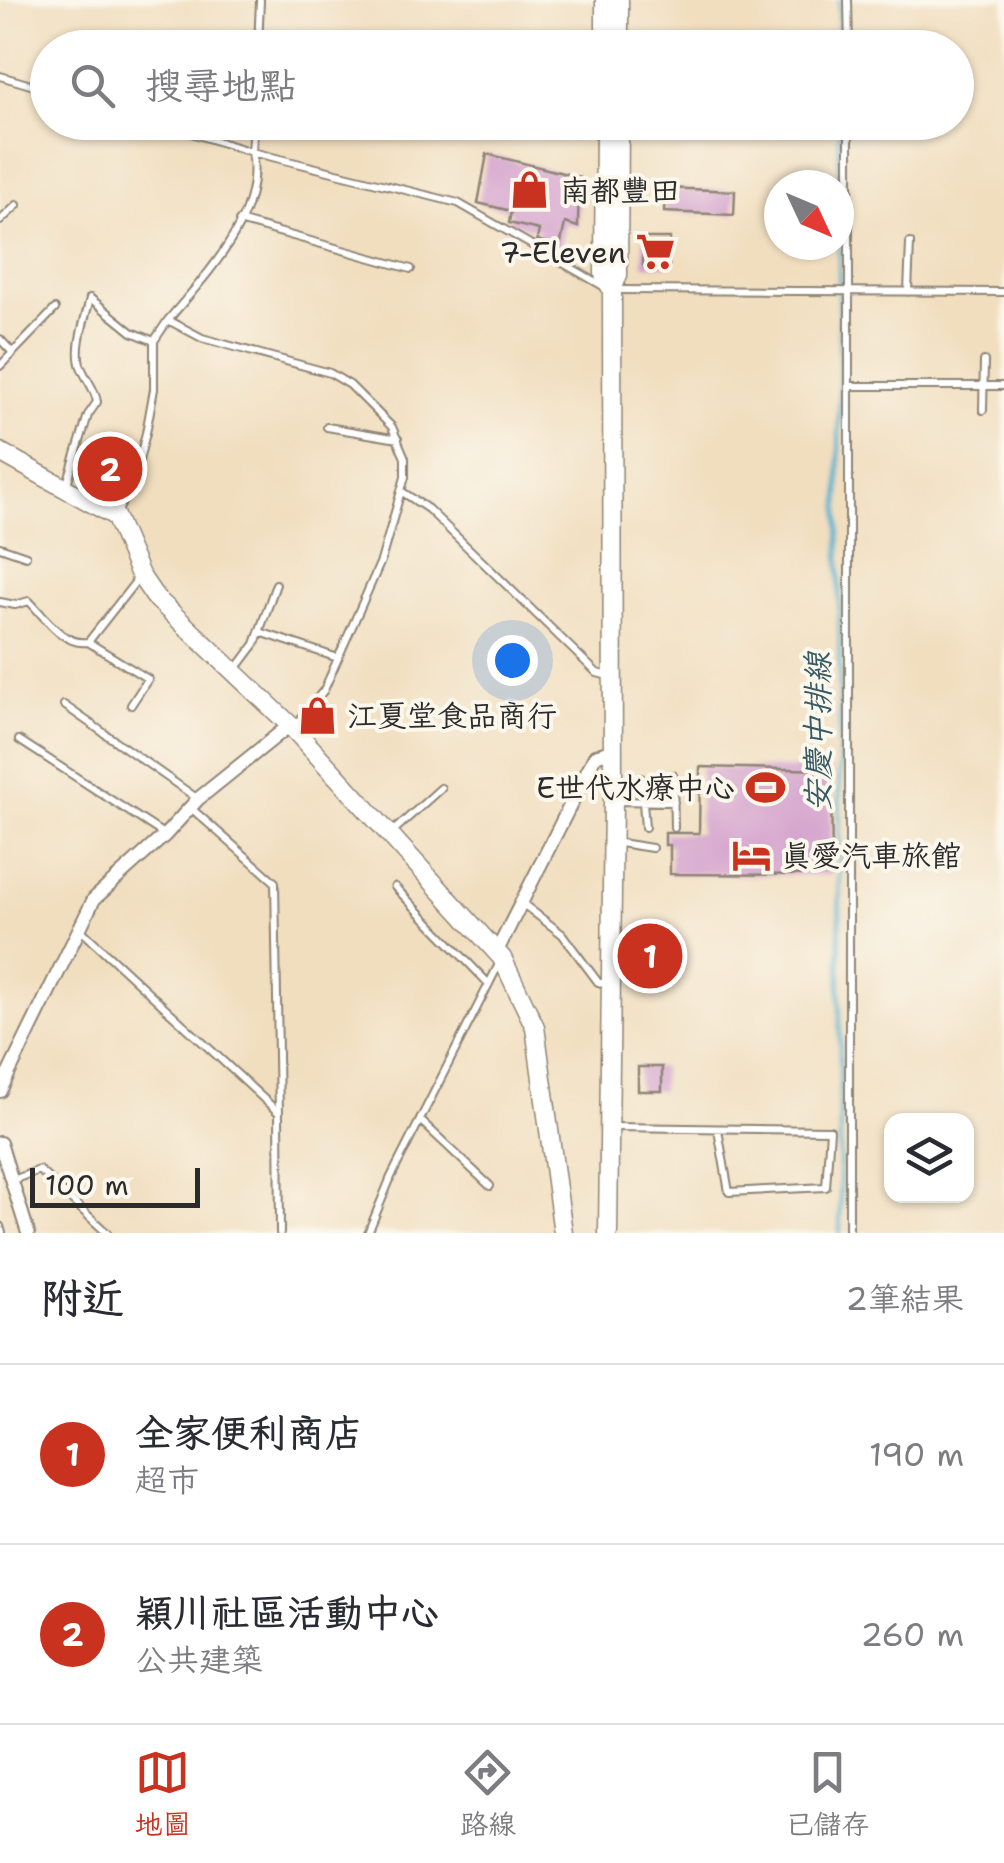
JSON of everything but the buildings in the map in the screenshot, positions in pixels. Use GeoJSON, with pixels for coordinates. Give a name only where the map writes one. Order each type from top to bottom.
{"type":"FeatureCollection","features":[{"type":"Feature","properties":{"kind":"main road"},"geometry":{"type":"LineString","coordinates":[[605,0],[605,30]]}},
{"type":"Feature","properties":{"kind":"main road"},"geometry":{"type":"LineString","coordinates":[[619,0],[619,30]]}},
{"type":"Feature","properties":{"kind":"main road"},"geometry":{"type":"LineString","coordinates":[[605,140],[604,274],[612,290]]}},
{"type":"Feature","properties":{"kind":"main road"},"geometry":{"type":"LineString","coordinates":[[608,1233],[613,801],[612,290],[618,275],[619,140]]}},
{"type":"Feature","properties":{"kind":"main road"},"geometry":{"type":"LineString","coordinates":[[0,452],[115,518],[140,575],[156,597],[292,727],[499,956],[520,990],[535,1027],[563,1233]]}},
{"type":"Feature","properties":{"kind":"street"},"geometry":{"type":"LineString","coordinates":[[0,1091],[94,899],[194,803],[292,727]]}},
{"type":"Feature","properties":{"kind":"street"},"geometry":{"type":"LineString","coordinates":[[499,956],[595,756],[612,751]]}},
{"type":"Feature","properties":{"kind":"street"},"geometry":{"type":"LineString","coordinates":[[0,1143],[28,1233]]}},
{"type":"Feature","properties":{"kind":"lane"},"geometry":{"type":"LineString","coordinates":[[259,30],[260,0]]}},
{"type":"Feature","properties":{"kind":"lane"},"geometry":{"type":"LineString","coordinates":[[848,0],[848,30]]}},
{"type":"Feature","properties":{"kind":"lane"},"geometry":{"type":"LineString","coordinates":[[0,76],[30,85]]}},
{"type":"Feature","properties":{"kind":"lane"},"geometry":{"type":"LineString","coordinates":[[214,140],[458,203],[612,290],[1004,292]]}},
{"type":"Feature","properties":{"kind":"lane"},"geometry":{"type":"LineString","coordinates":[[115,518],[137,468],[146,432],[154,389],[154,341],[217,262],[250,201],[253,140]]}},
{"type":"Feature","properties":{"kind":"lane"},"geometry":{"type":"LineString","coordinates":[[849,1233],[850,140]]}},
{"type":"Feature","properties":{"kind":"lane"},"geometry":{"type":"LineString","coordinates":[[0,222],[18,205]]}},
{"type":"Feature","properties":{"kind":"lane"},"geometry":{"type":"LineString","coordinates":[[239,221],[412,270]]}},
{"type":"Feature","properties":{"kind":"lane"},"geometry":{"type":"LineString","coordinates":[[908,292],[910,243]]}},
{"type":"Feature","properties":{"kind":"lane"},"geometry":{"type":"LineString","coordinates":[[66,489],[88,415],[97,402],[78,353],[90,298],[132,332],[154,341]]}},
{"type":"Feature","properties":{"kind":"lane"},"geometry":{"type":"LineString","coordinates":[[0,366],[55,309]]}},
{"type":"Feature","properties":{"kind":"lane"},"geometry":{"type":"LineString","coordinates":[[168,320],[202,338],[330,373],[350,385],[381,415],[399,439],[405,458],[401,491],[381,560],[324,690],[292,727]]}},
{"type":"Feature","properties":{"kind":"lane"},"geometry":{"type":"LineString","coordinates":[[0,339],[13,353]]}},
{"type":"Feature","properties":{"kind":"lane"},"geometry":{"type":"LineString","coordinates":[[983,410],[984,361]]}},
{"type":"Feature","properties":{"kind":"lane"},"geometry":{"type":"LineString","coordinates":[[851,386],[1004,386]]}},
{"type":"Feature","properties":{"kind":"lane"},"geometry":{"type":"LineString","coordinates":[[327,427],[399,439]]}},
{"type":"Feature","properties":{"kind":"lane"},"geometry":{"type":"LineString","coordinates":[[401,491],[428,509],[597,673],[612,677]]}},
{"type":"Feature","properties":{"kind":"lane"},"geometry":{"type":"LineString","coordinates":[[0,547],[26,556]]}},
{"type":"Feature","properties":{"kind":"lane"},"geometry":{"type":"LineString","coordinates":[[88,642],[140,575]]}},
{"type":"Feature","properties":{"kind":"lane"},"geometry":{"type":"LineString","coordinates":[[234,672],[260,632],[276,584]]}},
{"type":"Feature","properties":{"kind":"lane"},"geometry":{"type":"LineString","coordinates":[[0,602],[15,605],[28,601],[71,642],[88,642],[148,678],[131,705]]}},
{"type":"Feature","properties":{"kind":"lane"},"geometry":{"type":"LineString","coordinates":[[260,632],[338,658]]}},
{"type":"Feature","properties":{"kind":"lane"},"geometry":{"type":"LineString","coordinates":[[64,705],[194,803],[275,882],[280,1233]]}},
{"type":"Feature","properties":{"kind":"lane"},"geometry":{"type":"LineString","coordinates":[[19,740],[165,834]]}},
{"type":"Feature","properties":{"kind":"lane"},"geometry":{"type":"LineString","coordinates":[[673,775],[674,828]]}},
{"type":"Feature","properties":{"kind":"lane"},"geometry":{"type":"LineString","coordinates":[[641,778],[645,828]]}},
{"type":"Feature","properties":{"kind":"lane"},"geometry":{"type":"LineString","coordinates":[[390,834],[441,788]]}},
{"type":"Feature","properties":{"kind":"lane"},"geometry":{"type":"LineString","coordinates":[[613,801],[674,802]]}},
{"type":"Feature","properties":{"kind":"lane"},"geometry":{"type":"LineString","coordinates":[[611,842],[652,848]]}},
{"type":"Feature","properties":{"kind":"lane"},"geometry":{"type":"LineString","coordinates":[[395,887],[489,984]]}},
{"type":"Feature","properties":{"kind":"lane"},"geometry":{"type":"LineString","coordinates":[[522,903],[562,934],[598,982],[608,985]]}},
{"type":"Feature","properties":{"kind":"lane"},"geometry":{"type":"LineString","coordinates":[[80,928],[279,1113]]}},
{"type":"Feature","properties":{"kind":"lane"},"geometry":{"type":"LineString","coordinates":[[368,1233],[499,956]]}},
{"type":"Feature","properties":{"kind":"lane"},"geometry":{"type":"LineString","coordinates":[[420,1120],[490,1186]]}},
{"type":"Feature","properties":{"kind":"lane"},"geometry":{"type":"LineString","coordinates":[[607,1127],[830,1130],[826,1186],[729,1192],[718,1130]]}},
{"type":"Feature","properties":{"kind":"lane"},"geometry":{"type":"LineString","coordinates":[[13,1180],[39,1170],[106,1233]]}},
{"type":"Feature","properties":{"kind":"lane"},"geometry":{"type":"LineString","coordinates":[[0,1226],[2,1233]]}},
{"type":"Feature","properties":{"kind":"waterway","name":"安慶中排線"},"geometry":{"type":"LineString","coordinates":[[839,0],[839,30]]}},
{"type":"Feature","properties":{"kind":"waterway","name":"安慶中排線"},"geometry":{"type":"LineString","coordinates":[[839,140],[839,170]]}},
{"type":"Feature","properties":{"kind":"waterway","name":"安慶中排線"},"geometry":{"type":"LineString","coordinates":[[839,260],[840,1233]]}},
{"type":"Feature","properties":{"kind":"place","name":"南都豐田"},"geometry":{"type":"Point","coordinates":[530,190]}},
{"type":"Feature","properties":{"kind":"place","name":"7-Eleven"},"geometry":{"type":"Point","coordinates":[656,252]}},
{"type":"Feature","properties":{"kind":"place","name":"穎川社區活動中心"},"geometry":{"type":"Point","coordinates":[110,469]}},
{"type":"Feature","properties":{"kind":"place","name":"江夏堂食品商行"},"geometry":{"type":"Point","coordinates":[317,715]}},
{"type":"Feature","properties":{"kind":"place","name":"E世代水療中心"},"geometry":{"type":"Point","coordinates":[765,787]}},
{"type":"Feature","properties":{"kind":"place","name":"真愛汽車旅館"},"geometry":{"type":"Point","coordinates":[751,855]}},
{"type":"Feature","properties":{"kind":"place","name":"全家便利商店"},"geometry":{"type":"Point","coordinates":[650,956]}}]}
